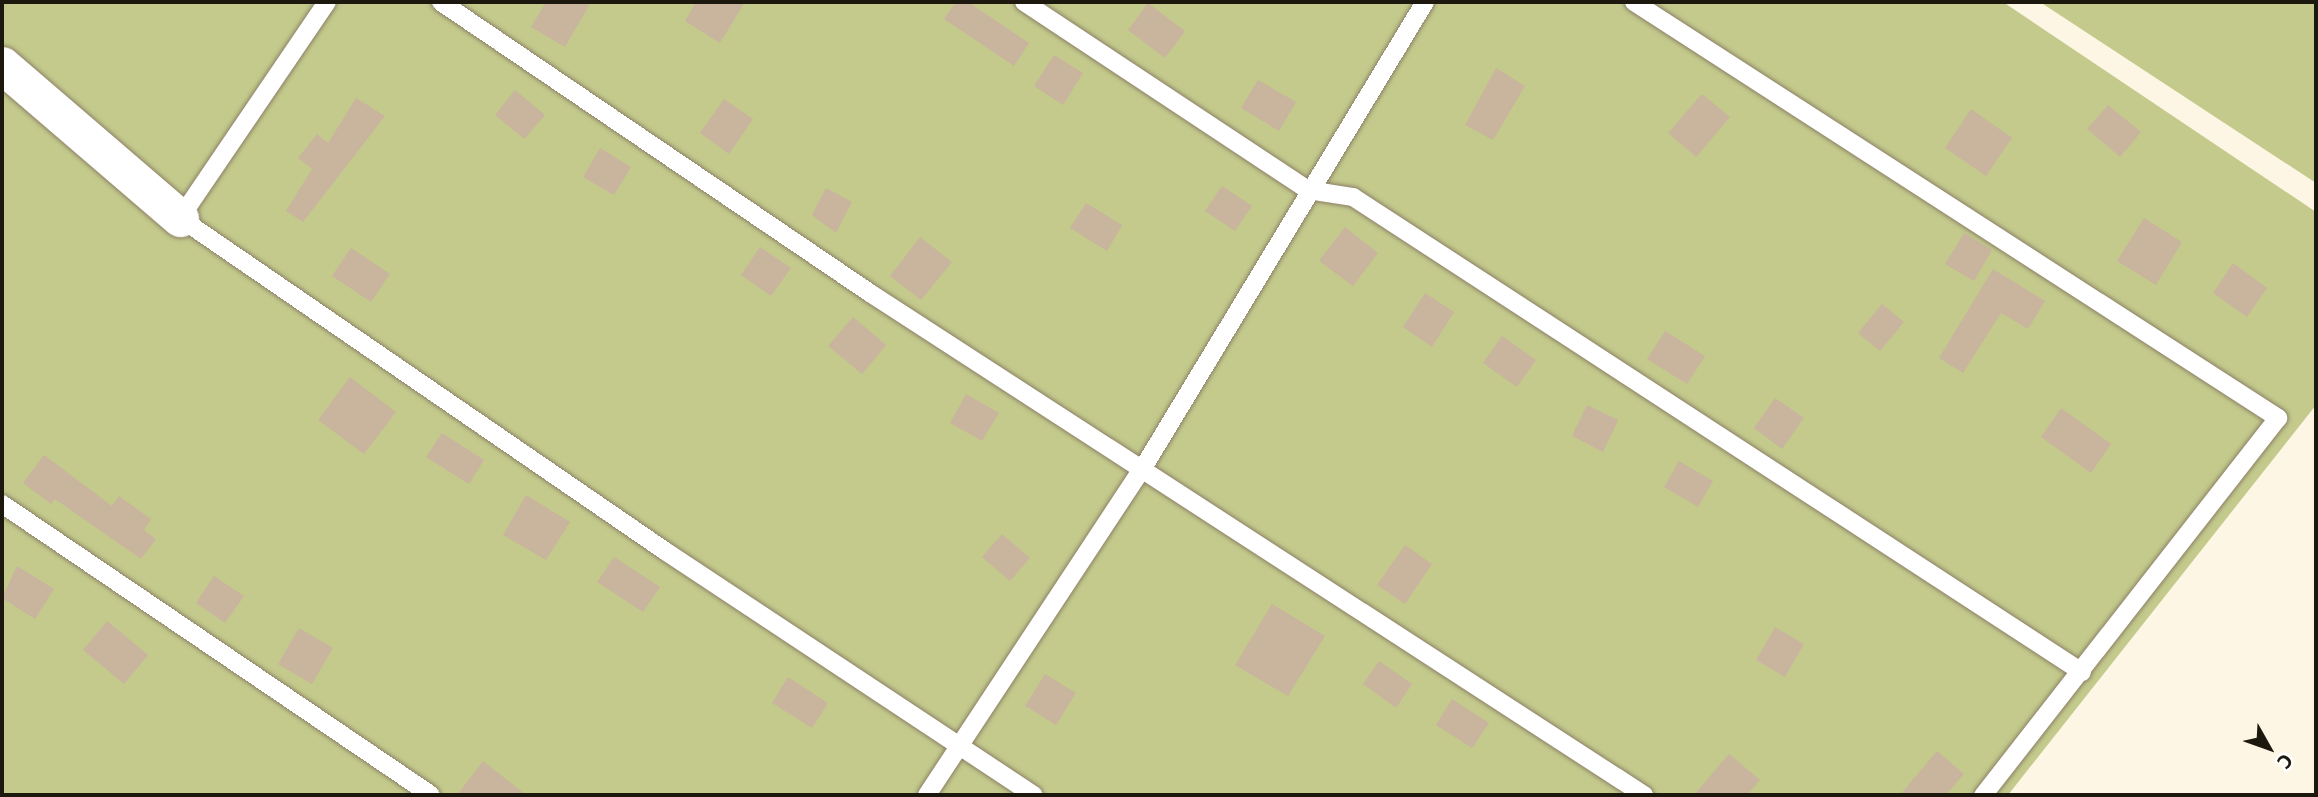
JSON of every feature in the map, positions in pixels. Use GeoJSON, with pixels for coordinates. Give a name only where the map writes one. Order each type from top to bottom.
{"type":"FeatureCollection","features":[{"type":"Feature","properties":{"kind":"street"},"geometry":{"type":"LineString","coordinates":[[2,65],[180,218]]}},
{"type":"Feature","properties":{"kind":"lane"},"geometry":{"type":"LineString","coordinates":[[327,2],[180,218],[1033,795]]}},
{"type":"Feature","properties":{"kind":"lane"},"geometry":{"type":"LineString","coordinates":[[441,2],[870,293],[1644,795]]}},
{"type":"Feature","properties":{"kind":"lane"},"geometry":{"type":"LineString","coordinates":[[1024,2],[1308,190],[1353,197],[2082,672]]}},
{"type":"Feature","properties":{"kind":"lane"},"geometry":{"type":"LineString","coordinates":[[927,795],[1143,468],[1308,190],[1425,2]]}},
{"type":"Feature","properties":{"kind":"lane"},"geometry":{"type":"LineString","coordinates":[[1633,2],[2278,418],[2082,672],[1983,795]]}},
{"type":"Feature","properties":{"kind":"lane"},"geometry":{"type":"LineString","coordinates":[[2,503],[431,795]]}},
{"type":"Feature","properties":{"kind":"green space"},"geometry":{"type":"Polygon","coordinates":[[[2,2],[2003,2],[2316,212],[2316,405],[2008,795],[2,795],[2,2]]]}},
{"type":"Feature","properties":{"kind":"green space"},"geometry":{"type":"Polygon","coordinates":[[[2040,2],[2316,2],[2316,183],[2040,2]]]}},
{"type":"Feature","properties":{"kind":"building"},"geometry":{"type":"Polygon","coordinates":[[[546,2],[591,2],[565,47],[531,27],[546,2]]]}},
{"type":"Feature","properties":{"kind":"building"},"geometry":{"type":"Polygon","coordinates":[[[696,2],[745,2],[720,43],[685,21],[696,2]]]}},
{"type":"Feature","properties":{"kind":"building"},"geometry":{"type":"Polygon","coordinates":[[[956,2],[968,2],[1029,43],[1014,66],[944,19],[956,2]]]}},
{"type":"Feature","properties":{"kind":"building"},"geometry":{"type":"Polygon","coordinates":[[[1148,3],[1185,31],[1165,58],[1128,30],[1148,3]]]}},
{"type":"Feature","properties":{"kind":"building"},"geometry":{"type":"Polygon","coordinates":[[[1054,55],[1083,73],[1063,105],[1034,86],[1054,55]]]}},
{"type":"Feature","properties":{"kind":"building"},"geometry":{"type":"Polygon","coordinates":[[[1496,68],[1525,86],[1493,140],[1465,125],[1496,68]]]}},
{"type":"Feature","properties":{"kind":"building"},"geometry":{"type":"Polygon","coordinates":[[[1258,80],[1296,102],[1279,131],[1241,108],[1258,80]]]}},
{"type":"Feature","properties":{"kind":"building"},"geometry":{"type":"Polygon","coordinates":[[[515,90],[545,115],[524,139],[495,115],[515,90]]]}},
{"type":"Feature","properties":{"kind":"building"},"geometry":{"type":"Polygon","coordinates":[[[1702,94],[1730,117],[1696,157],[1668,133],[1702,94]]]}},
{"type":"Feature","properties":{"kind":"building"},"geometry":{"type":"Polygon","coordinates":[[[356,98],[385,116],[303,222],[286,211],[312,169],[298,158],[317,134],[328,143],[356,98]]]}},
{"type":"Feature","properties":{"kind":"building"},"geometry":{"type":"Polygon","coordinates":[[[724,99],[753,119],[729,154],[700,133],[724,99]]]}},
{"type":"Feature","properties":{"kind":"building"},"geometry":{"type":"Polygon","coordinates":[[[2108,105],[2141,132],[2120,157],[2087,129],[2108,105]]]}},
{"type":"Feature","properties":{"kind":"building"},"geometry":{"type":"Polygon","coordinates":[[[1971,109],[2012,138],[1986,176],[1945,148],[1971,109]]]}},
{"type":"Feature","properties":{"kind":"building"},"geometry":{"type":"Polygon","coordinates":[[[600,148],[631,167],[614,195],[583,177],[600,148]]]}},
{"type":"Feature","properties":{"kind":"building"},"geometry":{"type":"Polygon","coordinates":[[[1222,186],[1252,206],[1235,231],[1205,211],[1222,186]]]}},
{"type":"Feature","properties":{"kind":"building"},"geometry":{"type":"Polygon","coordinates":[[[826,188],[852,202],[836,233],[812,215],[826,188]]]}},
{"type":"Feature","properties":{"kind":"building"},"geometry":{"type":"Polygon","coordinates":[[[1086,203],[1122,225],[1107,251],[1070,228],[1086,203]]]}},
{"type":"Feature","properties":{"kind":"building"},"geometry":{"type":"Polygon","coordinates":[[[2144,218],[2182,242],[2156,285],[2117,261],[2144,218]]]}},
{"type":"Feature","properties":{"kind":"building"},"geometry":{"type":"Polygon","coordinates":[[[1345,227],[1378,253],[1353,286],[1319,261],[1345,227]]]}},
{"type":"Feature","properties":{"kind":"building"},"geometry":{"type":"Polygon","coordinates":[[[1964,233],[1992,250],[1974,281],[1945,264],[1964,233]]]}},
{"type":"Feature","properties":{"kind":"building"},"geometry":{"type":"Polygon","coordinates":[[[920,237],[952,262],[921,300],[890,276],[920,237]]]}},
{"type":"Feature","properties":{"kind":"building"},"geometry":{"type":"Polygon","coordinates":[[[760,247],[791,268],[771,296],[741,275],[760,247]]]}},
{"type":"Feature","properties":{"kind":"building"},"geometry":{"type":"Polygon","coordinates":[[[351,248],[390,274],[371,302],[332,276],[351,248]]]}},
{"type":"Feature","properties":{"kind":"building"},"geometry":{"type":"Polygon","coordinates":[[[2233,263],[2267,288],[2247,317],[2213,293],[2233,263]]]}},
{"type":"Feature","properties":{"kind":"building"},"geometry":{"type":"Polygon","coordinates":[[[1993,269],[2045,301],[2028,329],[2001,313],[1963,373],[1939,358],[1993,269]]]}},
{"type":"Feature","properties":{"kind":"building"},"geometry":{"type":"Polygon","coordinates":[[[1425,293],[1454,312],[1432,347],[1403,327],[1425,293]]]}},
{"type":"Feature","properties":{"kind":"building"},"geometry":{"type":"Polygon","coordinates":[[[1882,304],[1904,322],[1880,351],[1858,333],[1882,304]]]}},
{"type":"Feature","properties":{"kind":"building"},"geometry":{"type":"Polygon","coordinates":[[[853,317],[886,345],[862,374],[828,346],[853,317]]]}},
{"type":"Feature","properties":{"kind":"building"},"geometry":{"type":"Polygon","coordinates":[[[1665,331],[1705,356],[1687,384],[1647,359],[1665,331]]]}},
{"type":"Feature","properties":{"kind":"building"},"geometry":{"type":"Polygon","coordinates":[[[1502,336],[1536,360],[1517,387],[1483,363],[1502,336]]]}},
{"type":"Feature","properties":{"kind":"building"},"geometry":{"type":"Polygon","coordinates":[[[350,377],[396,412],[364,454],[318,420],[350,377]]]}},
{"type":"Feature","properties":{"kind":"building"},"geometry":{"type":"Polygon","coordinates":[[[966,394],[999,413],[982,441],[950,423],[966,394]]]}},
{"type":"Feature","properties":{"kind":"building"},"geometry":{"type":"Polygon","coordinates":[[[1775,398],[1804,418],[1782,449],[1754,428],[1775,398]]]}},
{"type":"Feature","properties":{"kind":"building"},"geometry":{"type":"Polygon","coordinates":[[[1587,405],[1618,420],[1603,452],[1572,436],[1587,405]]]}},
{"type":"Feature","properties":{"kind":"building"},"geometry":{"type":"Polygon","coordinates":[[[2061,408],[2111,444],[2091,473],[2041,437],[2061,408]]]}},
{"type":"Feature","properties":{"kind":"building"},"geometry":{"type":"Polygon","coordinates":[[[442,433],[484,460],[469,484],[426,457],[442,433]]]}},
{"type":"Feature","properties":{"kind":"building"},"geometry":{"type":"Polygon","coordinates":[[[44,455],[112,506],[119,496],[151,519],[144,530],[156,539],[141,559],[55,499],[51,504],[23,483],[44,455]]]}},
{"type":"Feature","properties":{"kind":"building"},"geometry":{"type":"Polygon","coordinates":[[[1679,461],[1713,481],[1698,507],[1664,487],[1679,461]]]}},
{"type":"Feature","properties":{"kind":"building"},"geometry":{"type":"Polygon","coordinates":[[[526,495],[570,522],[546,560],[503,535],[526,495]]]}},
{"type":"Feature","properties":{"kind":"building"},"geometry":{"type":"Polygon","coordinates":[[[1002,534],[1030,558],[1010,581],[982,557],[1002,534]]]}},
{"type":"Feature","properties":{"kind":"building"},"geometry":{"type":"Polygon","coordinates":[[[1405,545],[1432,564],[1405,604],[1377,585],[1405,545]]]}},
{"type":"Feature","properties":{"kind":"building"},"geometry":{"type":"Polygon","coordinates":[[[614,557],[660,587],[643,612],[597,582],[614,557]]]}},
{"type":"Feature","properties":{"kind":"building"},"geometry":{"type":"Polygon","coordinates":[[[17,566],[54,589],[35,619],[2,598],[17,566]]]}},
{"type":"Feature","properties":{"kind":"building"},"geometry":{"type":"Polygon","coordinates":[[[214,576],[244,596],[225,623],[196,603],[214,576]]]}},
{"type":"Feature","properties":{"kind":"building"},"geometry":{"type":"Polygon","coordinates":[[[1272,604],[1325,636],[1288,696],[1235,665],[1272,604]]]}},
{"type":"Feature","properties":{"kind":"building"},"geometry":{"type":"Polygon","coordinates":[[[107,621],[148,655],[124,684],[83,650],[107,621]]]}},
{"type":"Feature","properties":{"kind":"building"},"geometry":{"type":"Polygon","coordinates":[[[1775,627],[1804,644],[1785,677],[1756,660],[1775,627]]]}},
{"type":"Feature","properties":{"kind":"building"},"geometry":{"type":"Polygon","coordinates":[[[299,628],[333,648],[312,684],[278,664],[299,628]]]}},
{"type":"Feature","properties":{"kind":"building"},"geometry":{"type":"Polygon","coordinates":[[[1379,661],[1412,684],[1396,708],[1363,684],[1379,661]]]}},
{"type":"Feature","properties":{"kind":"building"},"geometry":{"type":"Polygon","coordinates":[[[1045,674],[1076,693],[1056,725],[1025,706],[1045,674]]]}},
{"type":"Feature","properties":{"kind":"building"},"geometry":{"type":"Polygon","coordinates":[[[788,677],[828,703],[812,728],[772,703],[788,677]]]}},
{"type":"Feature","properties":{"kind":"building"},"geometry":{"type":"Polygon","coordinates":[[[1452,699],[1489,723],[1472,748],[1436,725],[1452,699]]]}},
{"type":"Feature","properties":{"kind":"building"},"geometry":{"type":"Polygon","coordinates":[[[1937,751],[1964,774],[1946,795],[1900,795],[1937,751]]]}},
{"type":"Feature","properties":{"kind":"building"},"geometry":{"type":"Polygon","coordinates":[[[1729,754],[1760,780],[1747,795],[1694,795],[1729,754]]]}},
{"type":"Feature","properties":{"kind":"building"},"geometry":{"type":"Polygon","coordinates":[[[483,761],[526,795],[457,795],[483,761]]]}}]}
